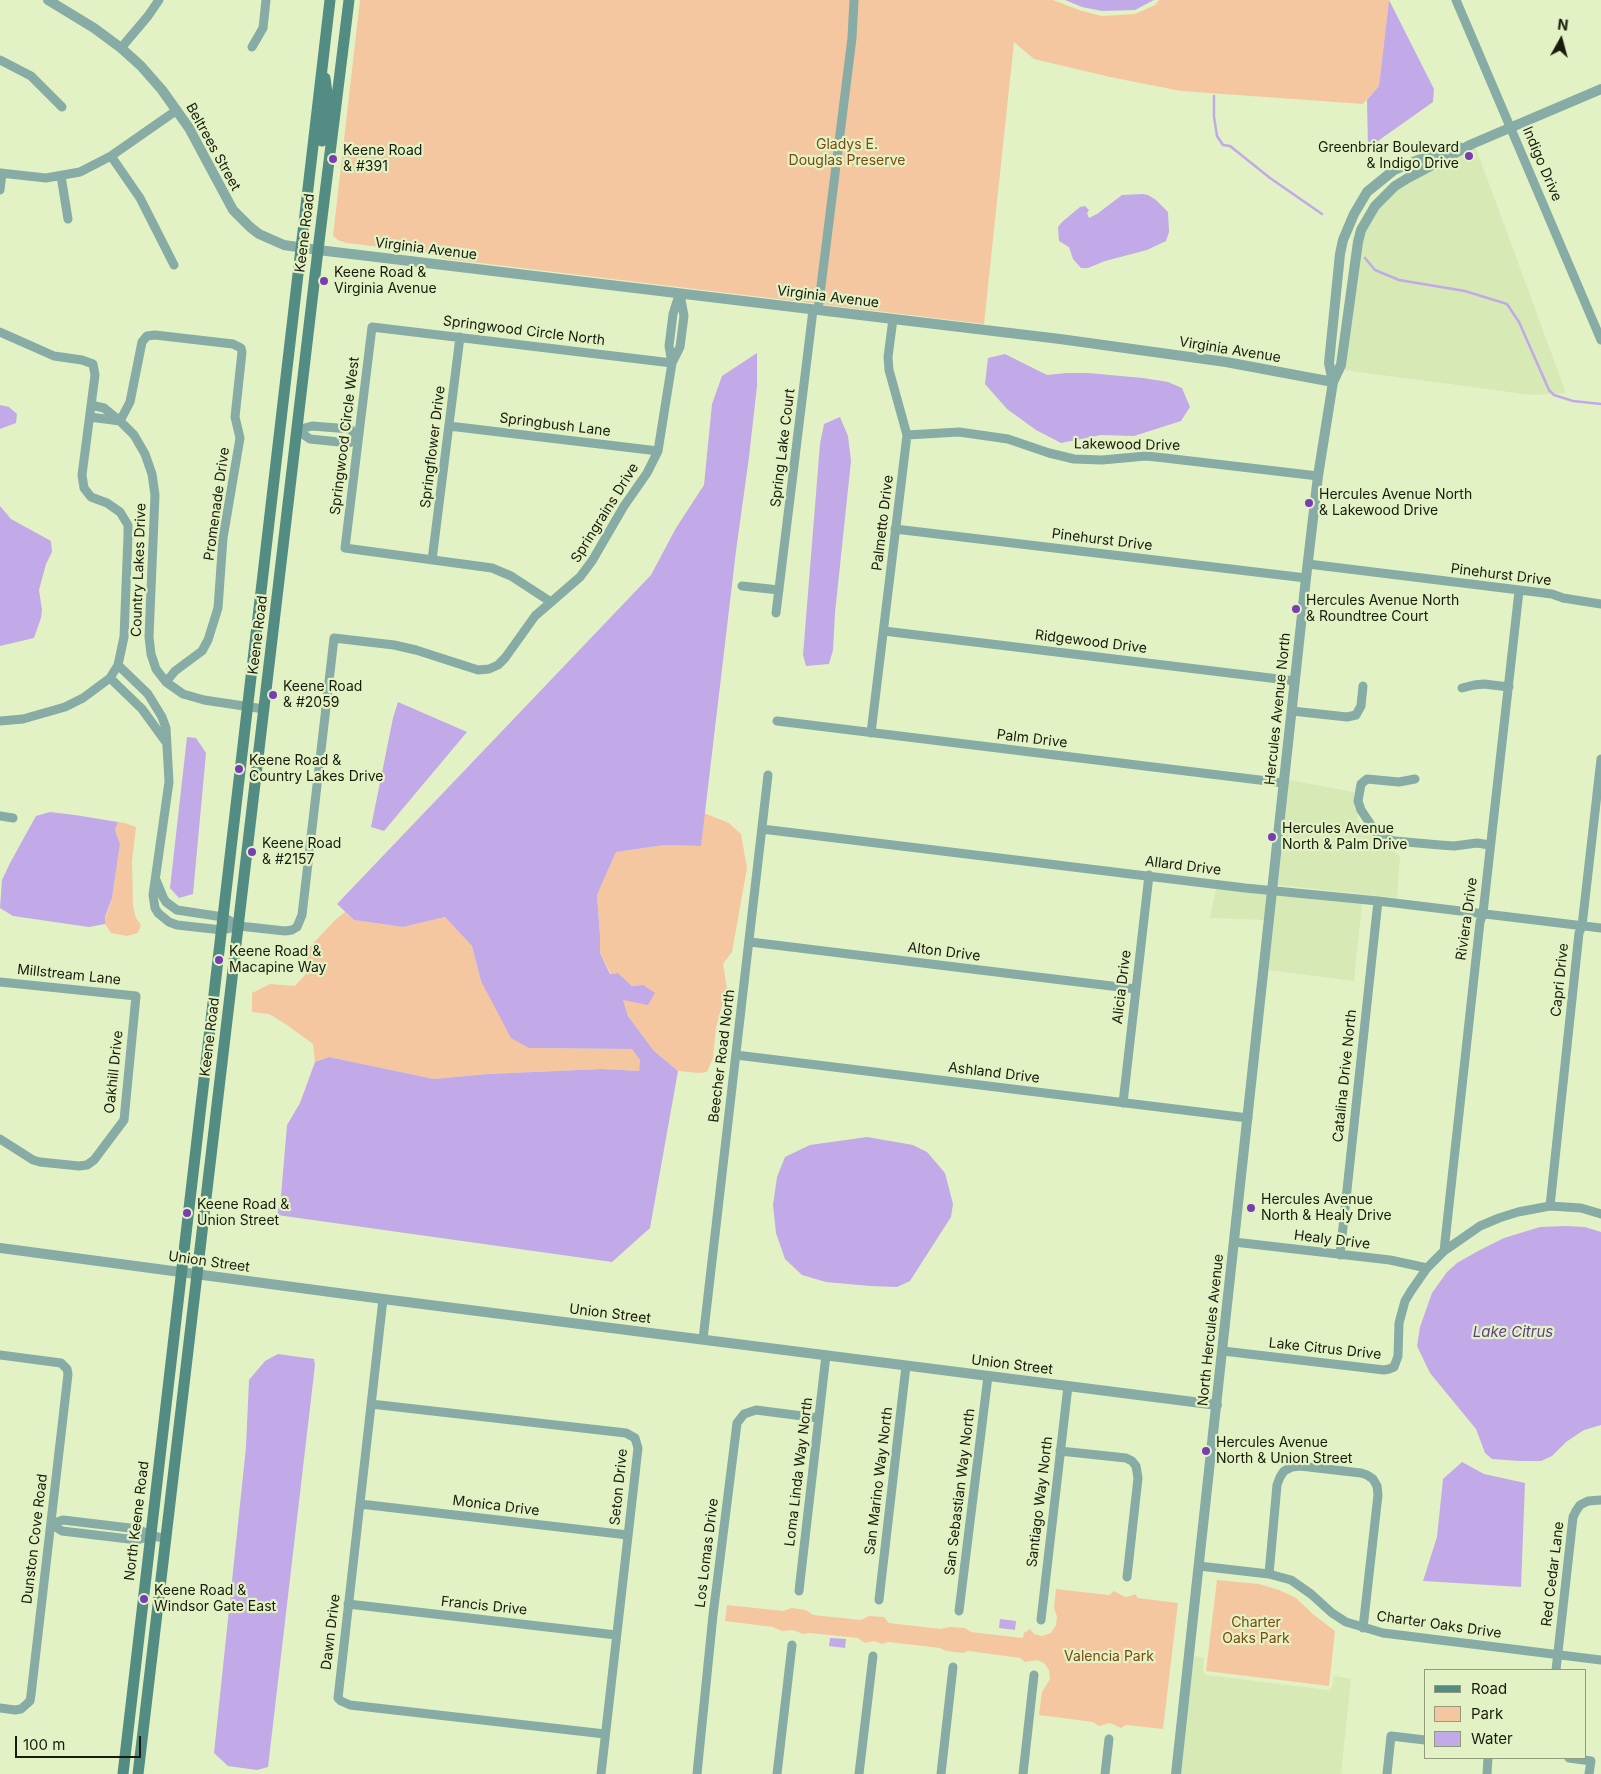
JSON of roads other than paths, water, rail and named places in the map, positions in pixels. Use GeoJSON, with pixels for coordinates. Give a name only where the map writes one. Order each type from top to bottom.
{"type":"FeatureCollection","features":[{"type":"Feature","properties":{"kind":"main road","name":"Keene Road"},"geometry":{"type":"LineString","coordinates":[[182,1272],[330,0]]}},
{"type":"Feature","properties":{"kind":"main road","name":"Keene Road"},"geometry":{"type":"LineString","coordinates":[[198,1274],[318,250],[350,0]]}},
{"type":"Feature","properties":{"kind":"main road"},"geometry":{"type":"LineString","coordinates":[[318,250],[313,244],[311,230],[327,93],[323,61]]}},
{"type":"Feature","properties":{"kind":"main road"},"geometry":{"type":"LineString","coordinates":[[302,248],[307,254],[309,267],[298,359],[302,392]]}},
{"type":"Feature","properties":{"kind":"main road"},"geometry":{"type":"LineString","coordinates":[[138,1774],[198,1274],[191,1254],[201,1166],[199,1126]]}},
{"type":"Feature","properties":{"kind":"main road"},"geometry":{"type":"LineString","coordinates":[[175,1462],[172,1424],[189,1292],[187,1278],[182,1272]]}},
{"type":"Feature","properties":{"kind":"main road","name":"North Keene Road"},"geometry":{"type":"LineString","coordinates":[[122,1774],[182,1272]]}},
{"type":"Feature","properties":{"kind":"street","name":"Beltrees Street"},"geometry":{"type":"LineString","coordinates":[[48,0],[94,28],[121,48],[162,90],[177,110],[200,148],[226,198],[242,220],[259,234],[271,240],[318,250]]}},
{"type":"Feature","properties":{"kind":"street"},"geometry":{"type":"LineString","coordinates":[[121,48],[159,0]]}},
{"type":"Feature","properties":{"kind":"street"},"geometry":{"type":"LineString","coordinates":[[252,47],[263,28],[266,0]]}},
{"type":"Feature","properties":{"kind":"street","name":"Spring Lake Court"},"geometry":{"type":"LineString","coordinates":[[776,613],[852,38],[854,0]]}},
{"type":"Feature","properties":{"kind":"street","name":"Indigo Drive"},"geometry":{"type":"LineString","coordinates":[[1456,0],[1601,340]]}},
{"type":"Feature","properties":{"kind":"street"},"geometry":{"type":"LineString","coordinates":[[0,60],[31,76],[62,107]]}},
{"type":"Feature","properties":{"kind":"street"},"geometry":{"type":"LineString","coordinates":[[1333,382],[1342,365],[1355,257],[1361,230],[1367,218],[1380,201],[1395,186],[1472,144],[1601,89]]}},
{"type":"Feature","properties":{"kind":"street"},"geometry":{"type":"LineString","coordinates":[[0,190],[1,173],[46,178],[80,172],[112,156],[177,110]]}},
{"type":"Feature","properties":{"kind":"street"},"geometry":{"type":"LineString","coordinates":[[1333,382],[1329,364],[1340,254],[1348,226],[1359,204],[1374,185],[1394,170],[1433,154],[1472,144]]}},
{"type":"Feature","properties":{"kind":"street"},"geometry":{"type":"LineString","coordinates":[[112,156],[140,198],[174,265]]}},
{"type":"Feature","properties":{"kind":"street"},"geometry":{"type":"LineString","coordinates":[[61,176],[68,219]]}},
{"type":"Feature","properties":{"kind":"street","name":"Virginia Avenue"},"geometry":{"type":"LineString","coordinates":[[318,250],[893,319],[1226,362],[1333,382]]}},
{"type":"Feature","properties":{"kind":"street","name":"Springrains Drive"},"geometry":{"type":"LineString","coordinates":[[239,926],[285,931],[297,927],[300,922],[334,638],[394,645],[478,670],[489,669],[498,665],[506,658],[535,616],[580,577],[592,561],[624,506],[647,473],[658,451],[672,363],[669,346],[673,314],[680,294]]}},
{"type":"Feature","properties":{"kind":"street","name":"Palmetto Drive"},"geometry":{"type":"LineString","coordinates":[[871,733],[907,435],[889,370],[888,357],[893,319]]}},
{"type":"Feature","properties":{"kind":"street","name":"Springwood Circle North"},"geometry":{"type":"LineString","coordinates":[[372,326],[672,363]]}},
{"type":"Feature","properties":{"kind":"street","name":"Springwood Circle West"},"geometry":{"type":"LineString","coordinates":[[372,326],[345,548],[432,560]]}},
{"type":"Feature","properties":{"kind":"street"},"geometry":{"type":"LineString","coordinates":[[0,332],[54,356],[82,360],[93,364],[95,375],[82,475],[84,488],[90,496],[107,503],[120,512],[128,525],[124,637],[118,666],[110,678],[83,698],[65,707],[31,717],[0,721]]}},
{"type":"Feature","properties":{"kind":"street","name":"Promenade Drive"},"geometry":{"type":"LineString","coordinates":[[120,421],[130,402],[142,342],[147,336],[155,335],[233,344],[241,348],[242,356],[235,417],[240,438],[223,538],[218,608],[208,640],[202,651],[175,671],[166,682]]}},
{"type":"Feature","properties":{"kind":"street","name":"Springflower Drive"},"geometry":{"type":"LineString","coordinates":[[432,560],[460,338]]}},
{"type":"Feature","properties":{"kind":"street","name":"Hercules Avenue North"},"geometry":{"type":"LineString","coordinates":[[1273,890],[1318,476],[1333,382]]}},
{"type":"Feature","properties":{"kind":"street","name":"Country Lakes Drive"},"geometry":{"type":"LineString","coordinates":[[91,405],[104,408],[134,436],[145,454],[152,474],[155,517],[149,637],[151,654],[156,669],[166,682],[182,694],[204,700],[264,709]]}},
{"type":"Feature","properties":{"kind":"street"},"geometry":{"type":"LineString","coordinates":[[90,417],[120,421]]}},
{"type":"Feature","properties":{"kind":"street"},"geometry":{"type":"LineString","coordinates":[[312,426],[350,429],[358,437],[349,443],[310,439],[297,430],[312,426]]}},
{"type":"Feature","properties":{"kind":"street","name":"Springbush Lane"},"geometry":{"type":"LineString","coordinates":[[449,426],[658,451]]}},
{"type":"Feature","properties":{"kind":"street","name":"Lakewood Drive"},"geometry":{"type":"LineString","coordinates":[[907,435],[959,432],[1008,439],[1049,453],[1074,459],[1102,460],[1146,456],[1318,476]]}},
{"type":"Feature","properties":{"kind":"street","name":"Pinehurst Drive"},"geometry":{"type":"LineString","coordinates":[[895,529],[1306,578]]}},
{"type":"Feature","properties":{"kind":"street"},"geometry":{"type":"LineString","coordinates":[[432,560],[492,568],[511,576],[551,602]]}},
{"type":"Feature","properties":{"kind":"street","name":"Pinehurst Drive"},"geometry":{"type":"LineString","coordinates":[[1308,564],[1552,594],[1563,598],[1601,604]]}},
{"type":"Feature","properties":{"kind":"street"},"geometry":{"type":"LineString","coordinates":[[742,586],[779,590]]}},
{"type":"Feature","properties":{"kind":"street","name":"Riviera Drive"},"geometry":{"type":"LineString","coordinates":[[1444,1250],[1519,590]]}},
{"type":"Feature","properties":{"kind":"street","name":"Ridgewood Drive"},"geometry":{"type":"LineString","coordinates":[[884,631],[1295,681]]}},
{"type":"Feature","properties":{"kind":"street"},"geometry":{"type":"LineString","coordinates":[[118,666],[142,688],[155,705],[166,728],[166,742],[169,754],[169,782],[154,901],[158,913],[163,918],[178,925],[222,930],[239,926]]}},
{"type":"Feature","properties":{"kind":"street"},"geometry":{"type":"LineString","coordinates":[[110,678],[142,709],[166,742]]}},
{"type":"Feature","properties":{"kind":"street"},"geometry":{"type":"LineString","coordinates":[[1462,688],[1484,684],[1509,687]]}},
{"type":"Feature","properties":{"kind":"street"},"geometry":{"type":"LineString","coordinates":[[1292,711],[1347,717],[1356,715],[1361,706],[1363,686]]}},
{"type":"Feature","properties":{"kind":"street"},"geometry":{"type":"LineString","coordinates":[[132,699],[142,688]]}},
{"type":"Feature","properties":{"kind":"street","name":"Palm Drive"},"geometry":{"type":"LineString","coordinates":[[777,721],[1284,783]]}},
{"type":"Feature","properties":{"kind":"street","name":"Capri Drive"},"geometry":{"type":"LineString","coordinates":[[1550,1206],[1578,943],[1582,926],[1601,759]]}},
{"type":"Feature","properties":{"kind":"street","name":"Beecher Road North"},"geometry":{"type":"LineString","coordinates":[[703,1339],[768,775]]}},
{"type":"Feature","properties":{"kind":"street"},"geometry":{"type":"LineString","coordinates":[[1415,779],[1399,782],[1367,779],[1361,784],[1358,801],[1361,810],[1379,837],[1395,841],[1440,846],[1477,843],[1490,845]]}},
{"type":"Feature","properties":{"kind":"street"},"geometry":{"type":"LineString","coordinates":[[0,816],[13,818]]}},
{"type":"Feature","properties":{"kind":"street","name":"Allard Drive"},"geometry":{"type":"LineString","coordinates":[[762,828],[1149,876],[1378,900],[1601,928]]}},
{"type":"Feature","properties":{"kind":"street","name":"Alicia Drive"},"geometry":{"type":"LineString","coordinates":[[1123,1102],[1149,876]]}},
{"type":"Feature","properties":{"kind":"street"},"geometry":{"type":"LineString","coordinates":[[156,880],[166,902],[177,910],[223,917],[239,926]]}},
{"type":"Feature","properties":{"kind":"street","name":"North Hercules Avenue"},"geometry":{"type":"LineString","coordinates":[[1176,1774],[1273,890]]}},
{"type":"Feature","properties":{"kind":"street","name":"Catalina Drive North"},"geometry":{"type":"LineString","coordinates":[[1340,1255],[1378,900]]}},
{"type":"Feature","properties":{"kind":"street","name":"Alton Drive"},"geometry":{"type":"LineString","coordinates":[[750,942],[1136,989]]}},
{"type":"Feature","properties":{"kind":"street","name":"Millstream Lane"},"geometry":{"type":"LineString","coordinates":[[0,982],[136,996]]}},
{"type":"Feature","properties":{"kind":"street","name":"Oakhill Drive"},"geometry":{"type":"LineString","coordinates":[[0,1139],[33,1160],[40,1162],[79,1166],[87,1165],[94,1160],[124,1120],[136,996]]}},
{"type":"Feature","properties":{"kind":"street","name":"Ashland Drive"},"geometry":{"type":"LineString","coordinates":[[736,1056],[1248,1118]]}},
{"type":"Feature","properties":{"kind":"street","name":"Lake Citrus Drive"},"geometry":{"type":"LineString","coordinates":[[1223,1351],[1384,1370],[1389,1369],[1394,1367],[1398,1356],[1399,1323],[1405,1301],[1427,1268],[1444,1250],[1480,1226],[1499,1218],[1550,1206],[1581,1208],[1601,1214]]}},
{"type":"Feature","properties":{"kind":"street","name":"Healy Drive"},"geometry":{"type":"LineString","coordinates":[[1234,1242],[1411,1264],[1427,1268]]}},
{"type":"Feature","properties":{"kind":"street","name":"Union Street"},"geometry":{"type":"LineString","coordinates":[[0,1248],[383,1299],[1217,1404]]}},
{"type":"Feature","properties":{"kind":"street","name":"Dawn Drive"},"geometry":{"type":"LineString","coordinates":[[383,1299],[338,1698],[345,1704],[605,1734]]}},
{"type":"Feature","properties":{"kind":"street","name":"Dunston Cove Road"},"geometry":{"type":"LineString","coordinates":[[0,1355],[61,1363],[67,1369],[68,1374],[30,1701],[26,1706],[15,1710],[0,1708]]}},
{"type":"Feature","properties":{"kind":"street","name":"Loma Linda Way North"},"geometry":{"type":"LineString","coordinates":[[799,1591],[826,1355]]}},
{"type":"Feature","properties":{"kind":"street","name":"San Marino Way North"},"geometry":{"type":"LineString","coordinates":[[879,1600],[906,1366]]}},
{"type":"Feature","properties":{"kind":"street","name":"San Sebastian Way North"},"geometry":{"type":"LineString","coordinates":[[959,1611],[988,1376]]}},
{"type":"Feature","properties":{"kind":"street","name":"Santiago Way North"},"geometry":{"type":"LineString","coordinates":[[1041,1620],[1068,1386]]}},
{"type":"Feature","properties":{"kind":"street","name":"Seton Drive"},"geometry":{"type":"LineString","coordinates":[[371,1404],[626,1433],[635,1438],[638,1448],[601,1774]]}},
{"type":"Feature","properties":{"kind":"street","name":"Los Lomas Drive"},"geometry":{"type":"LineString","coordinates":[[697,1774],[713,1615],[737,1423],[744,1414],[756,1410],[818,1418]]}},
{"type":"Feature","properties":{"kind":"street"},"geometry":{"type":"LineString","coordinates":[[1060,1451],[1126,1458],[1136,1466],[1138,1478],[1127,1577]]}},
{"type":"Feature","properties":{"kind":"street"},"geometry":{"type":"LineString","coordinates":[[1269,1574],[1277,1485],[1284,1471],[1300,1466],[1361,1473],[1373,1479],[1377,1486],[1378,1495],[1363,1628]]}},
{"type":"Feature","properties":{"kind":"street","name":"Red Cedar Lane"},"geometry":{"type":"LineString","coordinates":[[1556,1669],[1573,1517],[1580,1505],[1588,1501],[1601,1500]]}},
{"type":"Feature","properties":{"kind":"street","name":"Monica Drive"},"geometry":{"type":"LineString","coordinates":[[360,1504],[628,1535]]}},
{"type":"Feature","properties":{"kind":"street"},"geometry":{"type":"LineString","coordinates":[[51,1524],[62,1531],[137,1540],[151,1536],[166,1538]]}},
{"type":"Feature","properties":{"kind":"street","name":"Charter Oaks Drive"},"geometry":{"type":"LineString","coordinates":[[1199,1566],[1269,1574],[1291,1580],[1346,1622],[1383,1633],[1601,1660]]}},
{"type":"Feature","properties":{"kind":"street","name":"Francis Drive"},"geometry":{"type":"LineString","coordinates":[[348,1604],[616,1635]]}},
{"type":"Feature","properties":{"kind":"street"},"geometry":{"type":"LineString","coordinates":[[777,1774],[792,1645]]}},
{"type":"Feature","properties":{"kind":"street"},"geometry":{"type":"LineString","coordinates":[[859,1774],[873,1656]]}},
{"type":"Feature","properties":{"kind":"street"},"geometry":{"type":"LineString","coordinates":[[941,1774],[953,1667]]}},
{"type":"Feature","properties":{"kind":"street"},"geometry":{"type":"LineString","coordinates":[[1023,1774],[1034,1675]]}},
{"type":"Feature","properties":{"kind":"street"},"geometry":{"type":"LineString","coordinates":[[1387,1774],[1391,1736],[1424,1740]]}},
{"type":"Feature","properties":{"kind":"street"},"geometry":{"type":"LineString","coordinates":[[1105,1774],[1109,1739]]}},
{"type":"Feature","properties":{"kind":"street"},"geometry":{"type":"LineString","coordinates":[[1486,1774],[1488,1759]]}},
{"type":"Feature","properties":{"kind":"street"},"geometry":{"type":"LineString","coordinates":[[1576,1759],[1591,1761],[1589,1774]]}},
{"type":"Feature","properties":{"kind":"water"},"geometry":{"type":"Polygon","coordinates":[[[1065,0],[1154,0],[1135,10],[1102,11],[1082,7],[1065,0]]]}},
{"type":"Feature","properties":{"kind":"water"},"geometry":{"type":"Polygon","coordinates":[[[1389,0],[1434,89],[1433,102],[1368,148],[1367,100],[1379,86],[1389,0]]]}},
{"type":"Feature","properties":{"kind":"water"},"geometry":{"type":"Polygon","coordinates":[[[1143,194],[1156,200],[1168,212],[1169,232],[1166,241],[1147,250],[1105,261],[1088,268],[1081,268],[1073,259],[1069,247],[1059,241],[1058,227],[1062,222],[1080,207],[1085,206],[1089,210],[1087,213],[1089,218],[1122,195],[1143,194]]]}},
{"type":"Feature","properties":{"kind":"water"},"geometry":{"type":"Polygon","coordinates":[[[757,353],[757,386],[749,457],[701,846],[665,845],[616,852],[597,895],[600,953],[610,974],[618,973],[632,986],[643,985],[655,993],[648,1005],[623,1000],[628,1016],[654,1051],[678,1071],[650,1228],[612,1262],[277,1215],[281,1196],[287,1125],[300,1103],[315,1062],[329,1057],[434,1079],[488,1074],[602,1069],[639,1071],[640,1060],[632,1049],[529,1048],[511,1038],[481,981],[472,946],[445,917],[403,927],[354,920],[337,904],[651,575],[676,528],[704,485],[712,404],[722,376],[757,353]]]}},
{"type":"Feature","properties":{"kind":"water"},"geometry":{"type":"Polygon","coordinates":[[[1005,354],[1047,375],[1088,373],[1168,382],[1182,388],[1190,407],[1181,421],[1134,436],[1101,435],[1061,443],[1036,430],[1007,409],[985,384],[988,358],[1005,354]]]}},
{"type":"Feature","properties":{"kind":"water"},"geometry":{"type":"Polygon","coordinates":[[[0,405],[9,407],[17,414],[16,423],[0,429],[0,405]]]}},
{"type":"Feature","properties":{"kind":"water"},"geometry":{"type":"Polygon","coordinates":[[[840,417],[848,436],[851,461],[835,613],[833,650],[829,664],[806,666],[803,655],[820,444],[824,424],[840,417]]]}},
{"type":"Feature","properties":{"kind":"water"},"geometry":{"type":"Polygon","coordinates":[[[0,506],[11,519],[51,541],[52,552],[46,564],[39,590],[42,610],[34,638],[0,646],[0,506]]]}},
{"type":"Feature","properties":{"kind":"water"},"geometry":{"type":"Polygon","coordinates":[[[398,702],[467,732],[384,831],[371,827],[393,718],[398,702]]]}},
{"type":"Feature","properties":{"kind":"water"},"geometry":{"type":"Polygon","coordinates":[[[187,737],[196,738],[206,753],[193,894],[179,898],[170,888],[187,737]]]}},
{"type":"Feature","properties":{"kind":"water"},"geometry":{"type":"Polygon","coordinates":[[[50,812],[118,822],[115,830],[120,844],[112,898],[105,917],[105,924],[89,927],[13,916],[0,908],[2,880],[10,863],[36,816],[50,812]]]}},
{"type":"Feature","properties":{"kind":"water"},"geometry":{"type":"Polygon","coordinates":[[[867,1137],[913,1145],[927,1152],[945,1173],[953,1204],[951,1217],[910,1281],[897,1287],[826,1282],[802,1275],[785,1259],[776,1233],[773,1205],[777,1177],[785,1157],[810,1145],[867,1137]]]}},
{"type":"Feature","properties":{"kind":"water","name":"Lake Citrus"},"geometry":{"type":"Polygon","coordinates":[[[1540,1227],[1585,1227],[1601,1232],[1601,1425],[1584,1430],[1566,1442],[1552,1456],[1541,1461],[1492,1459],[1485,1453],[1476,1429],[1430,1373],[1417,1346],[1420,1327],[1432,1293],[1447,1272],[1457,1263],[1504,1238],[1540,1227]]]}},
{"type":"Feature","properties":{"kind":"water"},"geometry":{"type":"Polygon","coordinates":[[[278,1354],[314,1359],[315,1365],[268,1767],[257,1770],[228,1766],[214,1753],[246,1447],[249,1380],[265,1361],[278,1354]]]}},
{"type":"Feature","properties":{"kind":"water"},"geometry":{"type":"Polygon","coordinates":[[[1462,1462],[1484,1474],[1525,1483],[1521,1587],[1423,1581],[1437,1537],[1443,1479],[1462,1462]]]}},
{"type":"Feature","properties":{"kind":"water"},"geometry":{"type":"Polygon","coordinates":[[[1000,1619],[1016,1621],[1015,1630],[999,1628],[1000,1619]]]}},
{"type":"Feature","properties":{"kind":"water"},"geometry":{"type":"Polygon","coordinates":[[[830,1638],[846,1639],[845,1648],[829,1646],[830,1638]]]}},
{"type":"Feature","properties":{"kind":"waterway"},"geometry":{"type":"LineString","coordinates":[[1214,96],[1214,117],[1217,136],[1223,145],[1230,146],[1270,178],[1322,214]]}},
{"type":"Feature","properties":{"kind":"waterway"},"geometry":{"type":"LineString","coordinates":[[1365,258],[1375,270],[1399,280],[1465,291],[1507,304],[1519,322],[1549,390],[1554,395],[1573,401],[1601,404]]}},
{"type":"Feature","properties":{"kind":"place","name":"Greenbriar Boulevard & Indigo Drive"},"geometry":{"type":"Point","coordinates":[1469,156]}},
{"type":"Feature","properties":{"kind":"place","name":"Keene Road & #391"},"geometry":{"type":"Point","coordinates":[333,159]}},
{"type":"Feature","properties":{"kind":"place","name":"Keene Road & Virginia Avenue"},"geometry":{"type":"Point","coordinates":[324,281]}},
{"type":"Feature","properties":{"kind":"place","name":"Hercules Avenue North & Lakewood Drive"},"geometry":{"type":"Point","coordinates":[1309,503]}},
{"type":"Feature","properties":{"kind":"place","name":"Hercules Avenue North & Roundtree Court"},"geometry":{"type":"Point","coordinates":[1296,609]}},
{"type":"Feature","properties":{"kind":"place","name":"Keene Road & #2059"},"geometry":{"type":"Point","coordinates":[273,695]}},
{"type":"Feature","properties":{"kind":"place","name":"Keene Road & Country Lakes Drive"},"geometry":{"type":"Point","coordinates":[239,769]}},
{"type":"Feature","properties":{"kind":"place","name":"Hercules Avenue North & Palm Drive"},"geometry":{"type":"Point","coordinates":[1272,837]}},
{"type":"Feature","properties":{"kind":"place","name":"Keene Road & #2157"},"geometry":{"type":"Point","coordinates":[252,852]}},
{"type":"Feature","properties":{"kind":"place","name":"Keene Road & Macapine Way"},"geometry":{"type":"Point","coordinates":[219,960]}},
{"type":"Feature","properties":{"kind":"place","name":"Hercules Avenue North & Healy Drive"},"geometry":{"type":"Point","coordinates":[1251,1208]}},
{"type":"Feature","properties":{"kind":"place","name":"Keene Road & Union Street"},"geometry":{"type":"Point","coordinates":[187,1213]}},
{"type":"Feature","properties":{"kind":"place","name":"Hercules Avenue North & Union Street"},"geometry":{"type":"Point","coordinates":[1206,1451]}},
{"type":"Feature","properties":{"kind":"place","name":"Keene Road & Windsor Gate East"},"geometry":{"type":"Point","coordinates":[144,1599]}},
{"type":"Feature","properties":{"kind":"park label","name":"Gladys E. Douglas Preserve"},"geometry":{"type":"Point","coordinates":[847,154]}},
{"type":"Feature","properties":{"kind":"park label","name":"Charter Oaks Park"},"geometry":{"type":"Point","coordinates":[1256,1632]}},
{"type":"Feature","properties":{"kind":"park label","name":"Valencia Park"},"geometry":{"type":"Point","coordinates":[1109,1657]}}]}
